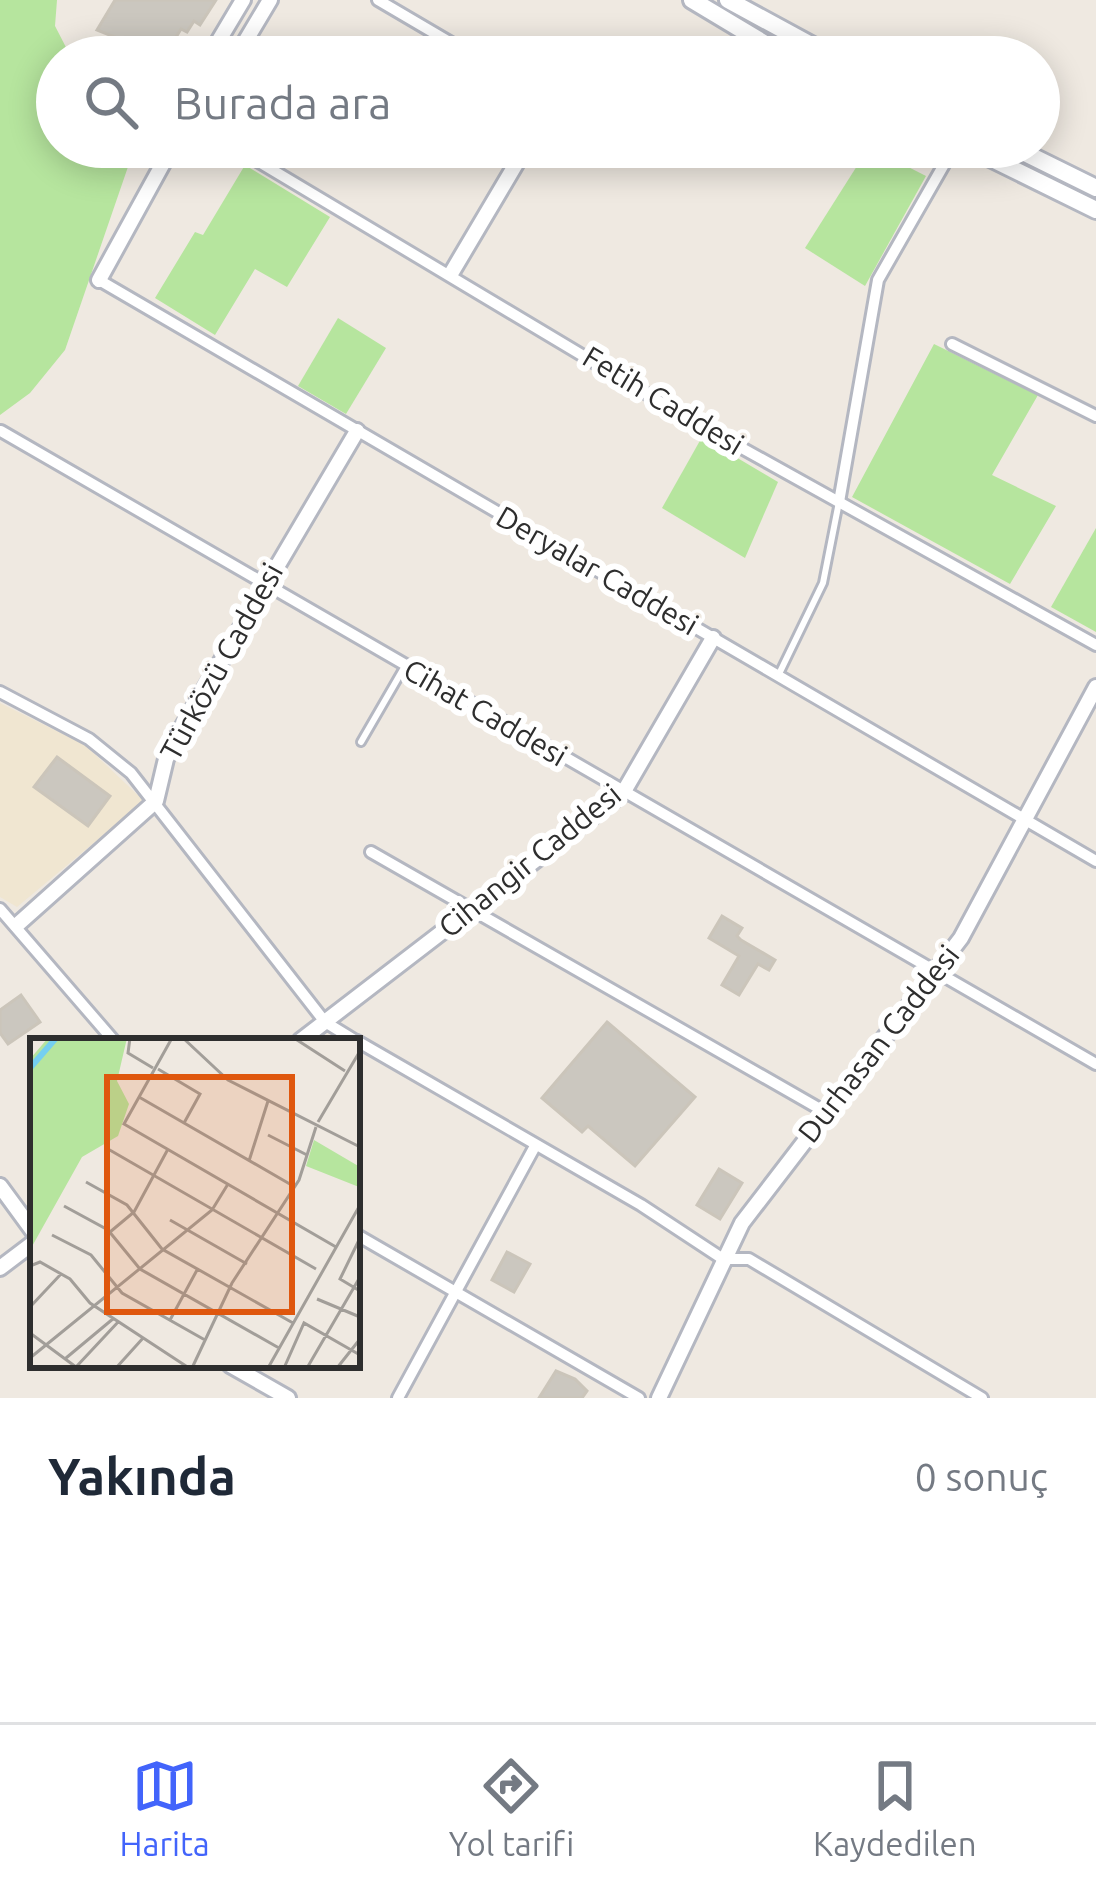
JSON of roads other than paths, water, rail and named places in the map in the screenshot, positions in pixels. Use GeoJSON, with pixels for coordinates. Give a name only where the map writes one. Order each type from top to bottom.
{"type":"FeatureCollection","features":[{"type":"Feature","properties":{"kind":"main road"},"geometry":{"type":"LineString","coordinates":[[692,0],[753,36]]}},
{"type":"Feature","properties":{"kind":"main road"},"geometry":{"type":"LineString","coordinates":[[728,0],[794,36]]}},
{"type":"Feature","properties":{"kind":"main road"},"geometry":{"type":"LineString","coordinates":[[1011,168],[1096,210]]}},
{"type":"Feature","properties":{"kind":"main road"},"geometry":{"type":"LineString","coordinates":[[1055,168],[1096,188]]}},
{"type":"Feature","properties":{"kind":"street"},"geometry":{"type":"LineString","coordinates":[[222,36],[243,0]]}},
{"type":"Feature","properties":{"kind":"street"},"geometry":{"type":"LineString","coordinates":[[249,36],[270,0]]}},
{"type":"Feature","properties":{"kind":"street"},"geometry":{"type":"LineString","coordinates":[[378,0],[439,36]]}},
{"type":"Feature","properties":{"kind":"street"},"geometry":{"type":"LineString","coordinates":[[99,280],[160,168]]}},
{"type":"Feature","properties":{"kind":"street","name":"Fetih Caddesi"},"geometry":{"type":"LineString","coordinates":[[271,168],[452,272],[677,412],[1096,645]]}},
{"type":"Feature","properties":{"kind":"street"},"geometry":{"type":"LineString","coordinates":[[452,272],[514,168]]}},
{"type":"Feature","properties":{"kind":"street"},"geometry":{"type":"LineString","coordinates":[[839,502],[878,280],[942,168]]}},
{"type":"Feature","properties":{"kind":"street","name":"Deryalar Caddesi"},"geometry":{"type":"LineString","coordinates":[[99,280],[1096,861]]}},
{"type":"Feature","properties":{"kind":"street"},"geometry":{"type":"LineString","coordinates":[[952,344],[1096,416]]}},
{"type":"Feature","properties":{"kind":"street","name":"Türközü Caddesi"},"geometry":{"type":"LineString","coordinates":[[17,925],[156,801],[174,742],[262,584],[357,430]]}},
{"type":"Feature","properties":{"kind":"street","name":"Cihat Caddesi"},"geometry":{"type":"LineString","coordinates":[[1,431],[1096,1064]]}},
{"type":"Feature","properties":{"kind":"street","name":"Cihangir Caddesi"},"geometry":{"type":"LineString","coordinates":[[304,1038],[623,793],[713,638]]}},
{"type":"Feature","properties":{"kind":"street","name":"Durhasan Caddesi"},"geometry":{"type":"LineString","coordinates":[[658,1398],[723,1258],[761,1194],[935,974],[976,913],[1096,687]]}},
{"type":"Feature","properties":{"kind":"street"},"geometry":{"type":"LineString","coordinates":[[0,692],[88,739],[156,801],[325,1022],[352,1038]]}},
{"type":"Feature","properties":{"kind":"street"},"geometry":{"type":"LineString","coordinates":[[371,852],[827,1113]]}},
{"type":"Feature","properties":{"kind":"street"},"geometry":{"type":"LineString","coordinates":[[0,909],[111,1038]]}},
{"type":"Feature","properties":{"kind":"street"},"geometry":{"type":"LineString","coordinates":[[360,1043],[534,1148],[641,1205],[723,1258],[749,1259],[982,1398]]}},
{"type":"Feature","properties":{"kind":"street"},"geometry":{"type":"LineString","coordinates":[[398,1398],[534,1148]]}},
{"type":"Feature","properties":{"kind":"street"},"geometry":{"type":"LineString","coordinates":[[0,1186],[30,1227]]}},
{"type":"Feature","properties":{"kind":"street"},"geometry":{"type":"LineString","coordinates":[[360,1236],[638,1398]]}},
{"type":"Feature","properties":{"kind":"street"},"geometry":{"type":"LineString","coordinates":[[0,1268],[30,1245]]}},
{"type":"Feature","properties":{"kind":"street"},"geometry":{"type":"LineString","coordinates":[[235,1368],[288,1398]]}},
{"type":"Feature","properties":{"kind":"lane"},"geometry":{"type":"LineString","coordinates":[[778,676],[823,583],[839,502]]}},
{"type":"Feature","properties":{"kind":"lane"},"geometry":{"type":"LineString","coordinates":[[361,742],[405,666]]}}]}
